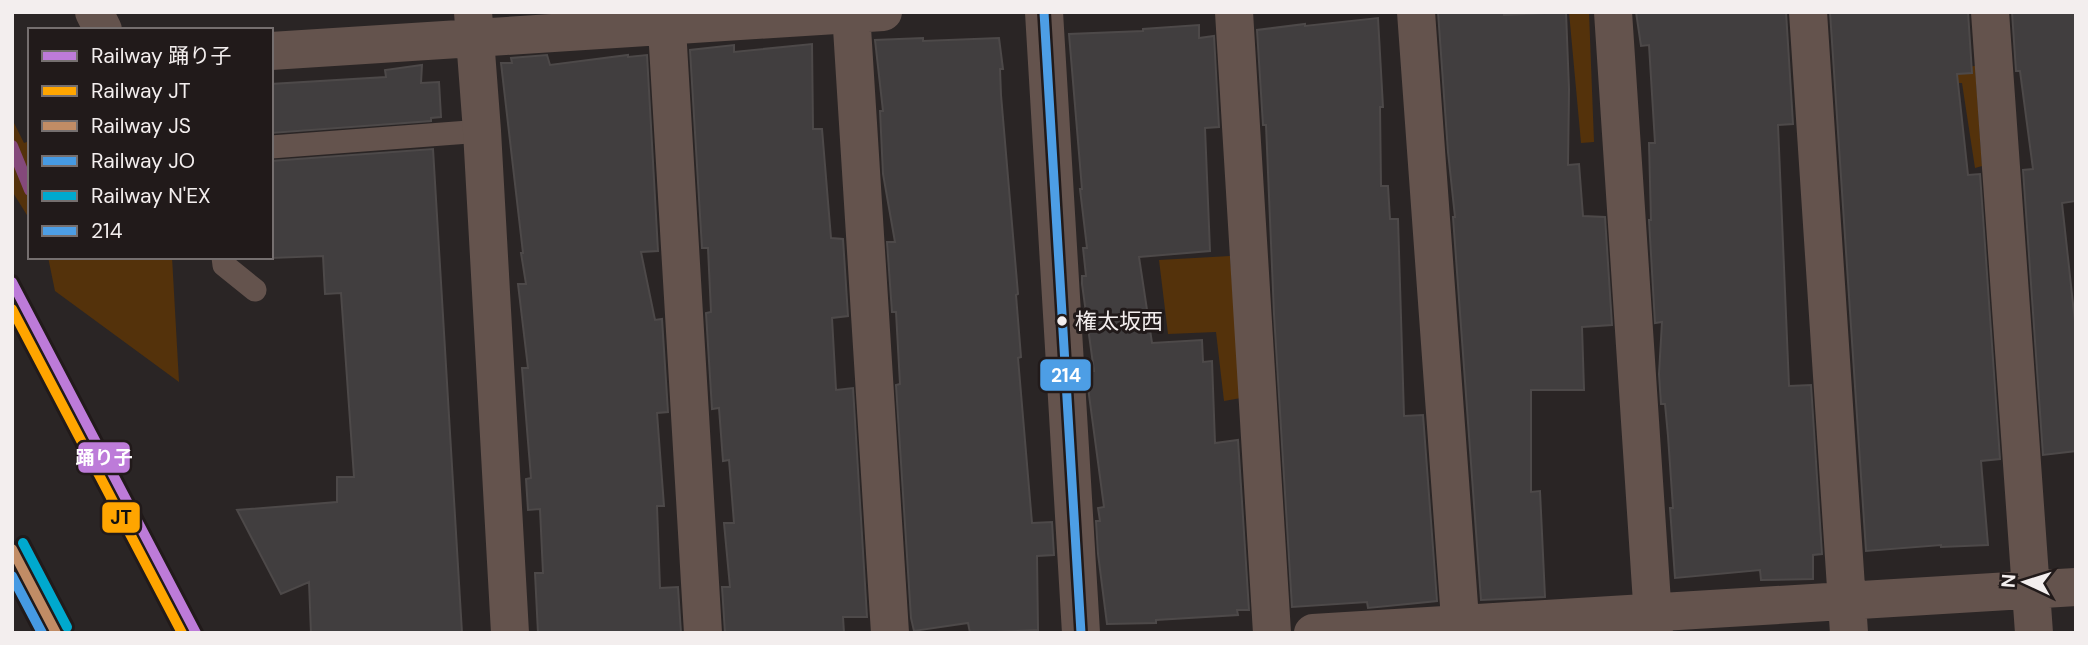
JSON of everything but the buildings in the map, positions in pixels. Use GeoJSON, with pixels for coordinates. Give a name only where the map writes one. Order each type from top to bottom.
{"type":"FeatureCollection","features":[{"type":"Feature","properties":{"kind":"street"},"geometry":{"type":"LineString","coordinates":[[94,12],[102,28]]}},
{"type":"Feature","properties":{"kind":"street"},"geometry":{"type":"LineString","coordinates":[[1044,12],[1081,633]]}},
{"type":"Feature","properties":{"kind":"street"},"geometry":{"type":"LineString","coordinates":[[1234,12],[1272,633]]}},
{"type":"Feature","properties":{"kind":"street"},"geometry":{"type":"LineString","coordinates":[[1416,12],[1461,628]]}},
{"type":"Feature","properties":{"kind":"street"},"geometry":{"type":"LineString","coordinates":[[1613,12],[1653,622]]}},
{"type":"Feature","properties":{"kind":"street"},"geometry":{"type":"LineString","coordinates":[[1808,12],[1848,617]]}},
{"type":"Feature","properties":{"kind":"street"},"geometry":{"type":"LineString","coordinates":[[1990,12],[2034,633]]}},
{"type":"Feature","properties":{"kind":"street"},"geometry":{"type":"LineString","coordinates":[[273,51],[474,25],[862,13],[890,633]]}},
{"type":"Feature","properties":{"kind":"street"},"geometry":{"type":"LineString","coordinates":[[667,20],[703,633]]}},
{"type":"Feature","properties":{"kind":"street"},"geometry":{"type":"LineString","coordinates":[[474,25],[510,633]]}},
{"type":"Feature","properties":{"kind":"street"},"geometry":{"type":"LineString","coordinates":[[1313,633],[1848,617],[2031,589],[2076,587]]}},
{"type":"Feature","properties":{"kind":"lane"},"geometry":{"type":"LineString","coordinates":[[273,147],[482,131]]}},
{"type":"Feature","properties":{"kind":"lane"},"geometry":{"type":"LineString","coordinates":[[223,259],[224,265],[255,290]]}},
{"type":"Feature","properties":{"kind":"shaded area"},"geometry":{"type":"Polygon","coordinates":[[[1569,12],[1589,12],[1594,142],[1581,143],[1569,12]]]}},
{"type":"Feature","properties":{"kind":"shaded area"},"geometry":{"type":"Polygon","coordinates":[[[1975,66],[1982,166],[1975,168],[1962,83],[1903,83],[1901,72],[1975,66]]]}},
{"type":"Feature","properties":{"kind":"shaded area"},"geometry":{"type":"Polygon","coordinates":[[[12,119],[24,143],[28,142],[28,217],[12,191],[12,119]]]}},
{"type":"Feature","properties":{"kind":"shaded area"},"geometry":{"type":"Polygon","coordinates":[[[1230,256],[1241,398],[1224,401],[1216,332],[1168,334],[1159,260],[1230,256]]]}},
{"type":"Feature","properties":{"kind":"shaded area"},"geometry":{"type":"Polygon","coordinates":[[[48,259],[172,259],[179,382],[55,291],[48,259]]]}},
{"type":"Feature","properties":{"kind":"waterway"},"geometry":{"type":"LineString","coordinates":[[12,146],[28,185]]}},
{"type":"Feature","properties":{"kind":"rail line","name":"踊り子"},"geometry":{"type":"LineString","coordinates":[[12,282],[196,633]]}},
{"type":"Feature","properties":{"kind":"rail line","name":"JT"},"geometry":{"type":"LineString","coordinates":[[12,309],[182,633]]}},
{"type":"Feature","properties":{"kind":"rail line","name":"N'EX"},"geometry":{"type":"LineString","coordinates":[[23,543],[67,627]]}},
{"type":"Feature","properties":{"kind":"rail line","name":"JS"},"geometry":{"type":"LineString","coordinates":[[12,549],[56,633]]}},
{"type":"Feature","properties":{"kind":"rail line","name":"JO"},"geometry":{"type":"LineString","coordinates":[[12,576],[42,633]]}},
{"type":"Feature","properties":{"kind":"transit line","name":"214"},"geometry":{"type":"LineString","coordinates":[[1044,12],[1081,633]]}},
{"type":"Feature","properties":{"kind":"place","name":"権太坂西"},"geometry":{"type":"Point","coordinates":[1062,321]}}]}
